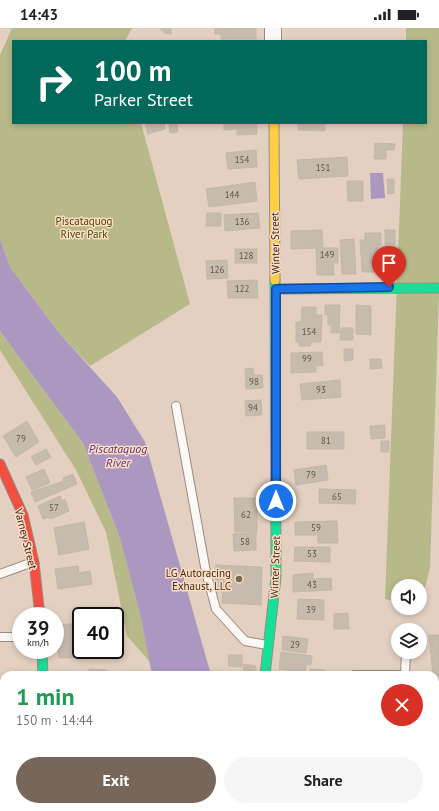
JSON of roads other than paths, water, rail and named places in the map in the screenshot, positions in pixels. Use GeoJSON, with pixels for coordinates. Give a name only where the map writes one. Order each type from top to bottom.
{"type":"FeatureCollection","features":[{"type":"Feature","properties":{"kind":"street"},"geometry":{"type":"LineString","coordinates":[[273,28],[273,40]]}},
{"type":"Feature","properties":{"kind":"street","name":"Winter Street"},"geometry":{"type":"LineString","coordinates":[[265,671],[276,577],[276,289],[274,124]]}},
{"type":"Feature","properties":{"kind":"street"},"geometry":{"type":"LineString","coordinates":[[276,289],[389,287],[439,288]]}},
{"type":"Feature","properties":{"kind":"street","name":"Varney Street"},"geometry":{"type":"LineString","coordinates":[[0,464],[23,515],[34,562],[39,607]]}},
{"type":"Feature","properties":{"kind":"street"},"geometry":{"type":"LineString","coordinates":[[42,659],[43,671]]}},
{"type":"Feature","properties":{"kind":"lane"},"geometry":{"type":"LineString","coordinates":[[176,406],[206,572],[216,609],[245,641],[268,645]]}},
{"type":"Feature","properties":{"kind":"lane"},"geometry":{"type":"LineString","coordinates":[[0,574],[34,562]]}},
{"type":"Feature","properties":{"kind":"lane"},"geometry":{"type":"LineString","coordinates":[[0,637],[12,637]]}},
{"type":"Feature","properties":{"kind":"lane"},"geometry":{"type":"LineString","coordinates":[[405,671],[406,659]]}},
{"type":"Feature","properties":{"kind":"water"},"geometry":{"type":"Polygon","coordinates":[[[370,173],[383,173],[385,198],[371,199],[370,173]]]}},
{"type":"Feature","properties":{"kind":"water","name":"Piscataquog River"},"geometry":{"type":"Polygon","coordinates":[[[0,239],[10,267],[59,333],[117,397],[145,442],[210,671],[151,671],[141,618],[120,538],[83,443],[0,331],[0,239]]]}},
{"type":"Feature","properties":{"kind":"place","name":"LG Autoracing Exhaust, LLC"},"geometry":{"type":"Point","coordinates":[239,579]}},
{"type":"Feature","properties":{"kind":"park label","name":"Piscataquog River Park"},"geometry":{"type":"Point","coordinates":[84,227]}}]}
